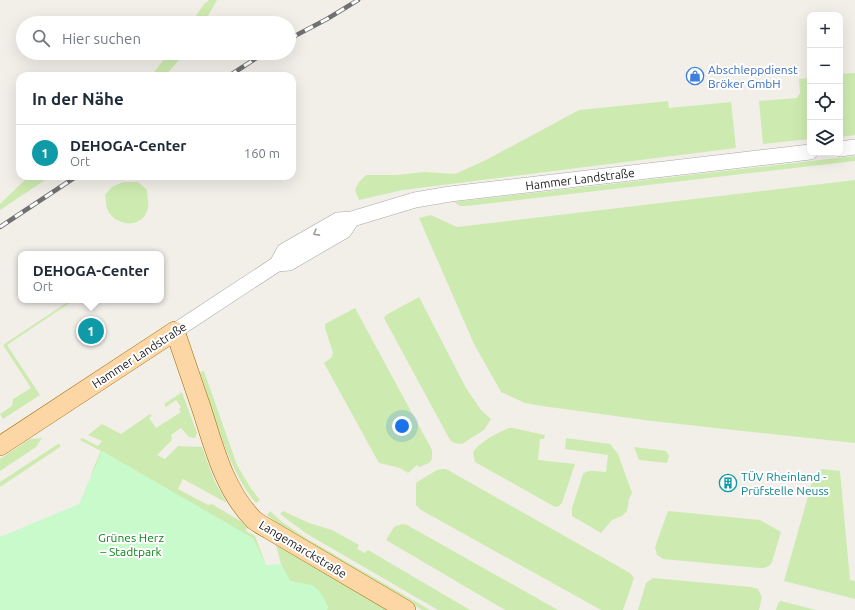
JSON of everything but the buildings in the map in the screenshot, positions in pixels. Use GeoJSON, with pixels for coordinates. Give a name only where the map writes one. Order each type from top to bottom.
{"type":"FeatureCollection","features":[{"type":"Feature","properties":{"kind":"main road","name":"Hammer Landstraße"},"geometry":{"type":"LineString","coordinates":[[0,446],[175,331]]}},
{"type":"Feature","properties":{"kind":"main road","name":"Langemarckstraße"},"geometry":{"type":"LineString","coordinates":[[175,331],[212,441],[227,480],[240,502],[255,521],[406,610]]}},
{"type":"Feature","properties":{"kind":"street"},"geometry":{"type":"LineString","coordinates":[[843,149],[855,148]]}},
{"type":"Feature","properties":{"kind":"street","name":"Hammer Landstraße"},"geometry":{"type":"LineString","coordinates":[[175,331],[277,264],[284,251],[338,220],[352,219],[415,200],[450,194],[807,152]]}},
{"type":"Feature","properties":{"kind":"green space"},"geometry":{"type":"Polygon","coordinates":[[[209,0],[217,0],[208,16],[196,16],[204,4],[209,0]]]}},
{"type":"Feature","properties":{"kind":"green space"},"geometry":{"type":"Polygon","coordinates":[[[163,60],[179,60],[168,72],[154,72],[163,60]]]}},
{"type":"Feature","properties":{"kind":"green space"},"geometry":{"type":"Polygon","coordinates":[[[855,73],[855,135],[843,137],[843,84],[843,74],[855,73]]]}},
{"type":"Feature","properties":{"kind":"green space"},"geometry":{"type":"Polygon","coordinates":[[[807,78],[807,139],[763,144],[759,101],[797,98],[800,93],[799,79],[807,78]]]}},
{"type":"Feature","properties":{"kind":"green space"},"geometry":{"type":"Polygon","coordinates":[[[668,101],[669,108],[731,102],[736,148],[403,190],[359,200],[355,190],[359,182],[366,175],[396,175],[425,172],[455,174],[486,160],[579,110],[668,101]]]}},
{"type":"Feature","properties":{"kind":"green space"},"geometry":{"type":"Polygon","coordinates":[[[855,156],[855,161],[466,206],[460,206],[454,202],[855,156]]]}},
{"type":"Feature","properties":{"kind":"green space"},"geometry":{"type":"Polygon","coordinates":[[[25,180],[45,180],[0,210],[0,204],[25,180]]]}},
{"type":"Feature","properties":{"kind":"green space"},"geometry":{"type":"Polygon","coordinates":[[[855,180],[855,443],[652,421],[542,406],[525,403],[501,392],[474,344],[419,218],[431,215],[457,227],[855,180]]]}},
{"type":"Feature","properties":{"kind":"green space"},"geometry":{"type":"Polygon","coordinates":[[[123,182],[138,182],[147,190],[148,208],[141,220],[136,222],[123,223],[112,216],[107,209],[105,195],[112,187],[123,182]]]}},
{"type":"Feature","properties":{"kind":"green space"},"geometry":{"type":"Polygon","coordinates":[[[419,297],[466,388],[481,410],[491,419],[484,430],[462,444],[454,443],[450,440],[384,318],[386,315],[419,297]]]}},
{"type":"Feature","properties":{"kind":"green space"},"geometry":{"type":"Polygon","coordinates":[[[66,303],[70,303],[7,345],[40,395],[3,419],[0,414],[12,406],[13,399],[31,388],[3,345],[66,303]]]}},
{"type":"Feature","properties":{"kind":"green space"},"geometry":{"type":"Polygon","coordinates":[[[355,308],[432,450],[432,459],[429,463],[419,467],[417,465],[408,473],[400,468],[379,463],[324,363],[331,358],[333,353],[325,324],[355,308]]]}},
{"type":"Feature","properties":{"kind":"green space"},"geometry":{"type":"Polygon","coordinates":[[[204,371],[237,465],[250,487],[260,500],[256,503],[237,475],[223,441],[200,372],[204,371]]]}},
{"type":"Feature","properties":{"kind":"green space"},"geometry":{"type":"Polygon","coordinates":[[[182,392],[197,433],[195,438],[189,437],[181,428],[171,435],[171,441],[157,455],[165,459],[178,446],[202,447],[215,482],[227,503],[183,479],[178,489],[208,505],[212,504],[242,522],[247,527],[246,531],[255,536],[283,610],[88,488],[93,469],[101,451],[80,440],[82,438],[98,446],[102,441],[88,435],[102,424],[121,434],[150,414],[152,416],[149,418],[156,428],[181,412],[179,409],[181,407],[176,400],[166,407],[164,404],[182,392]]]}},
{"type":"Feature","properties":{"kind":"green space"},"geometry":{"type":"Polygon","coordinates":[[[509,428],[545,435],[544,439],[540,439],[538,460],[575,464],[562,503],[559,506],[555,507],[475,462],[473,453],[479,445],[494,435],[509,428]]]}},
{"type":"Feature","properties":{"kind":"green space"},"geometry":{"type":"Polygon","coordinates":[[[42,438],[36,447],[0,471],[0,459],[30,439],[42,438]]]}},
{"type":"Feature","properties":{"kind":"green space"},"geometry":{"type":"Polygon","coordinates":[[[566,438],[610,444],[618,454],[632,493],[629,499],[627,511],[622,516],[612,520],[601,533],[572,516],[572,508],[583,474],[588,471],[606,472],[608,455],[565,449],[566,438]]]}},
{"type":"Feature","properties":{"kind":"green space"},"geometry":{"type":"Polygon","coordinates":[[[60,444],[60,447],[0,487],[0,482],[60,444]]]}},
{"type":"Feature","properties":{"kind":"green space"},"geometry":{"type":"Polygon","coordinates":[[[634,447],[666,451],[669,456],[667,463],[639,460],[634,447]]]}},
{"type":"Feature","properties":{"kind":"green space","name":"Grünes Herz – Stadtpark"},"geometry":{"type":"Polygon","coordinates":[[[102,451],[253,538],[266,565],[281,564],[290,581],[313,586],[321,593],[325,600],[327,610],[0,610],[0,537],[79,504],[102,451]]]}},
{"type":"Feature","properties":{"kind":"green space"},"geometry":{"type":"Polygon","coordinates":[[[446,469],[630,573],[634,578],[623,610],[601,610],[421,510],[416,505],[417,482],[437,470],[446,469]]]}},
{"type":"Feature","properties":{"kind":"green space"},"geometry":{"type":"Polygon","coordinates":[[[822,469],[840,471],[850,580],[855,581],[855,599],[784,581],[814,475],[817,471],[822,469]]]}},
{"type":"Feature","properties":{"kind":"green space"},"geometry":{"type":"Polygon","coordinates":[[[270,511],[282,522],[309,540],[430,610],[422,610],[329,556],[275,522],[267,515],[270,511]]]}},
{"type":"Feature","properties":{"kind":"green space"},"geometry":{"type":"Polygon","coordinates":[[[283,511],[309,523],[332,530],[359,545],[357,549],[365,553],[368,550],[470,610],[438,610],[307,534],[280,514],[283,511]]]}},
{"type":"Feature","properties":{"kind":"green space"},"geometry":{"type":"Polygon","coordinates":[[[668,511],[760,520],[781,532],[772,562],[767,567],[759,568],[663,559],[657,555],[655,547],[668,511]]]}},
{"type":"Feature","properties":{"kind":"green space"},"geometry":{"type":"Polygon","coordinates":[[[402,524],[407,525],[558,610],[505,610],[386,540],[394,527],[402,524]]]}},
{"type":"Feature","properties":{"kind":"green space"},"geometry":{"type":"Polygon","coordinates":[[[276,545],[388,610],[327,610],[328,607],[313,586],[290,581],[281,564],[276,545]]]}},
{"type":"Feature","properties":{"kind":"green space"},"geometry":{"type":"Polygon","coordinates":[[[653,578],[751,587],[758,589],[762,597],[759,610],[638,610],[646,583],[653,578]]]}},
{"type":"Feature","properties":{"kind":"green space"},"geometry":{"type":"Polygon","coordinates":[[[781,601],[816,610],[776,610],[778,603],[781,601]]]}},
{"type":"Feature","properties":{"kind":"railway"},"geometry":{"type":"LineString","coordinates":[[296,35],[358,0]]}},
{"type":"Feature","properties":{"kind":"railway"},"geometry":{"type":"LineString","coordinates":[[235,72],[253,60]]}},
{"type":"Feature","properties":{"kind":"railway"},"geometry":{"type":"LineString","coordinates":[[0,227],[71,180]]}},
{"type":"Feature","properties":{"kind":"place","name":"Abschleppdienst Bröker GmbH"},"geometry":{"type":"Point","coordinates":[695,76]}},
{"type":"Feature","properties":{"kind":"place","name":"DEHOGA-Center"},"geometry":{"type":"Point","coordinates":[91,331]}},
{"type":"Feature","properties":{"kind":"place","name":"TÜV Rheinland - Prüfstelle Neuss"},"geometry":{"type":"Point","coordinates":[728,483]}}]}
